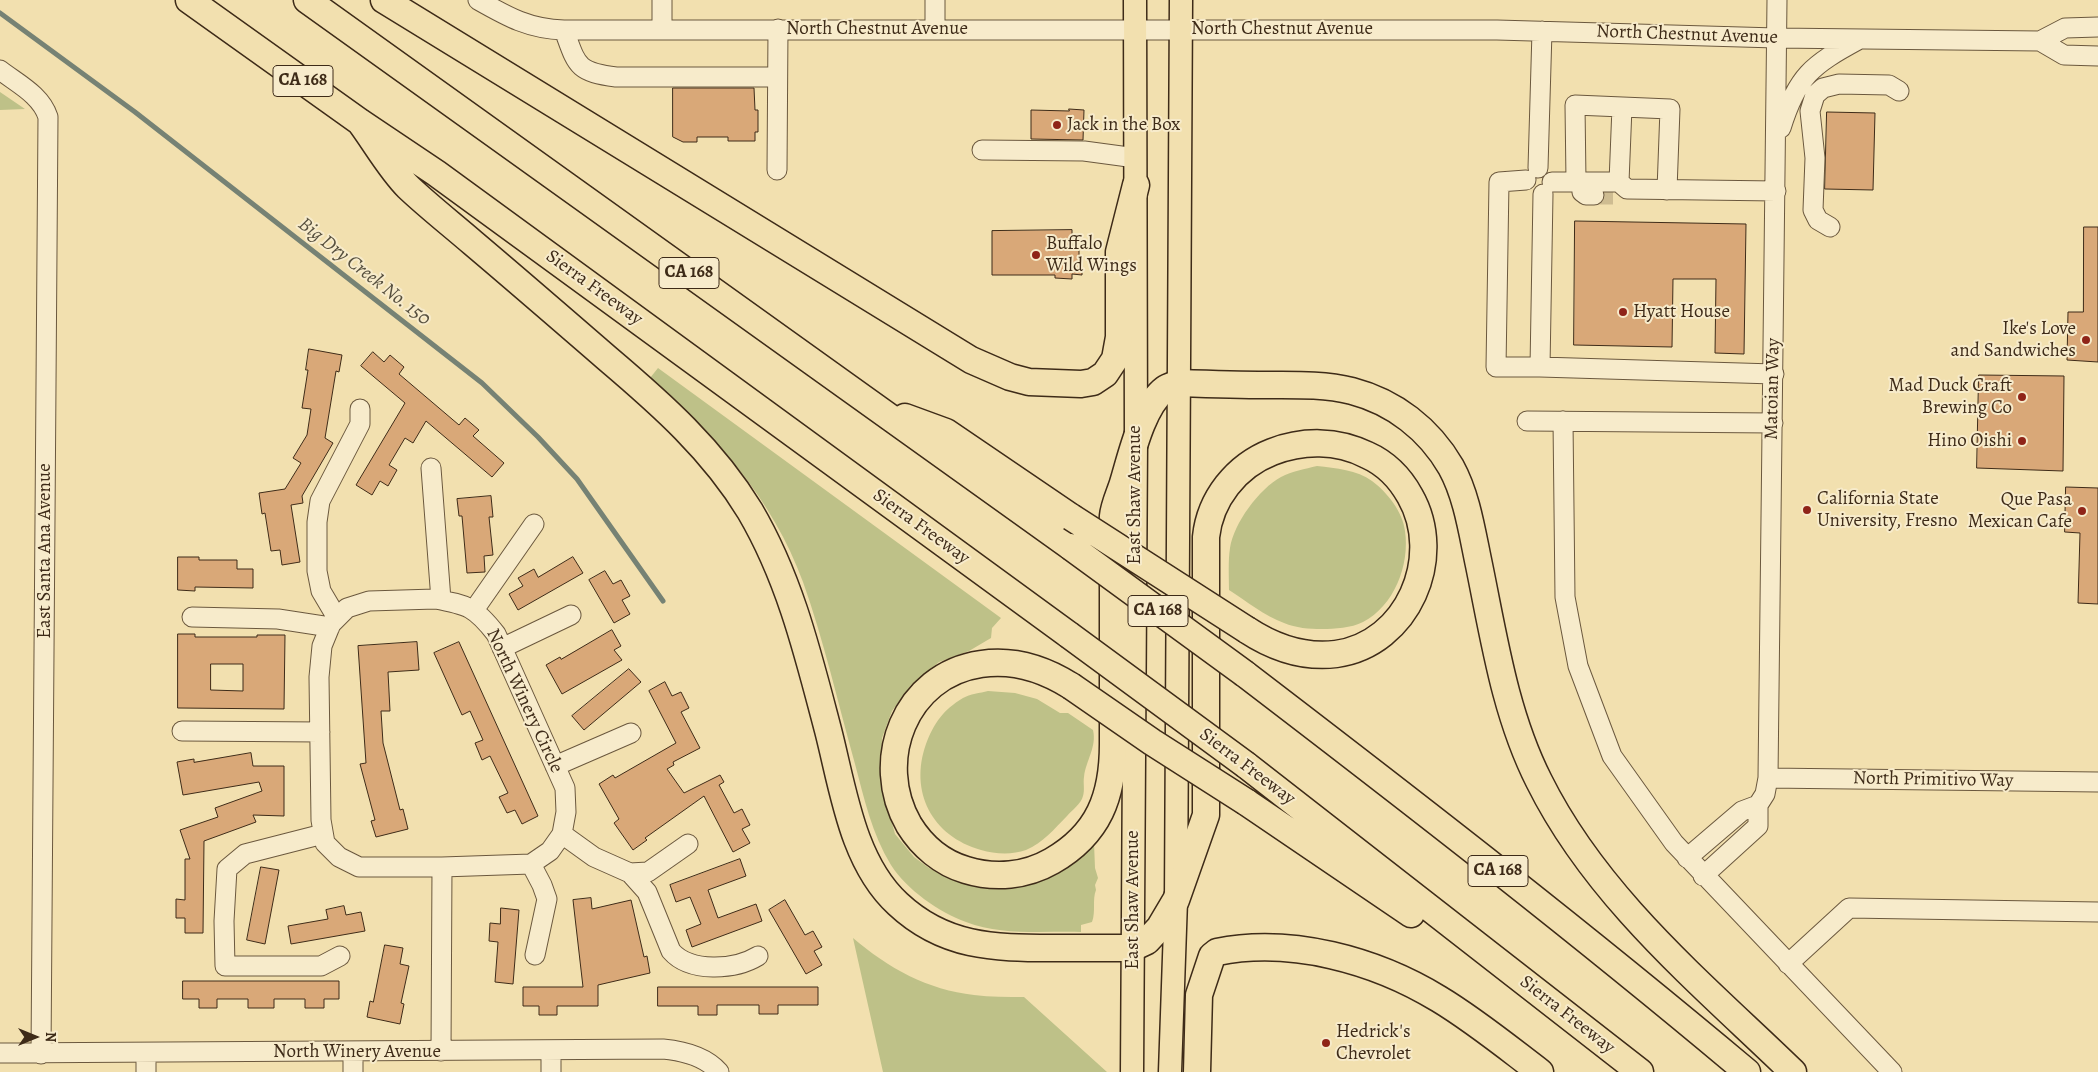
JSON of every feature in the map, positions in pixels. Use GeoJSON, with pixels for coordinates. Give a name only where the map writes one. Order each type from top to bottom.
{"type":"FeatureCollection","features":[{"type":"Feature","properties":{"kind":"highway","name":"Sierra Freeway"},"geometry":{"type":"LineString","coordinates":[[188,0],[360,122],[436,173],[1246,765],[1631,1065]]}},
{"type":"Feature","properties":{"kind":"highway","name":"CA 168"},"geometry":{"type":"LineString","coordinates":[[307,0],[1071,547],[1245,674],[1409,799],[1690,1024],[1747,1072]]}},
{"type":"Feature","properties":{"kind":"highway"},"geometry":{"type":"LineString","coordinates":[[384,0],[971,360],[1010,377],[1030,382],[1066,384],[1093,382],[1106,374],[1115,359],[1119,337],[1119,252],[1136,185]]}},
{"type":"Feature","properties":{"kind":"highway"},"geometry":{"type":"LineString","coordinates":[[360,122],[406,185],[639,385],[688,430],[734,488],[763,535],[787,586],[808,656],[858,842],[871,872],[885,892],[911,915],[937,931],[977,945],[1015,948],[1132,948],[1147,941],[1160,927],[1176,900],[1206,815],[1206,537],[1210,516],[1216,500],[1231,480],[1255,460],[1269,453],[1295,445],[1322,443],[1353,448],[1371,456],[1392,472],[1414,502],[1422,525],[1424,545],[1421,573],[1413,598],[1400,616],[1376,638],[1355,649],[1336,654],[1322,654],[1281,648],[1247,630],[1070,517],[946,432],[874,406]]}},
{"type":"Feature","properties":{"kind":"highway"},"geometry":{"type":"LineString","coordinates":[[1631,1065],[1246,802],[1152,742],[1071,686],[1044,671],[1019,665],[987,663],[968,667],[954,673],[922,695],[902,725],[894,751],[894,786],[901,809],[913,831],[927,848],[953,865],[976,873],[1002,875],[1025,872],[1044,865],[1061,855],[1082,837],[1098,818],[1108,798],[1113,751],[1113,514],[1136,441],[1152,404],[1165,389],[1179,383],[1298,385],[1337,388],[1365,395],[1393,407],[1427,434],[1451,468],[1464,502],[1511,713],[1538,779],[1554,809],[1590,865],[1648,931],[1793,1072]]}},
{"type":"Feature","properties":{"kind":"highway"},"geometry":{"type":"LineString","coordinates":[[1197,1072],[1199,995],[1212,956],[1217,952],[1256,947],[1300,950],[1331,956],[1364,965],[1402,980],[1454,1009],[1540,1072]]}},
{"type":"Feature","properties":{"kind":"main road","name":"East Shaw Avenue"},"geometry":{"type":"LineString","coordinates":[[1132,1072],[1136,441],[1135,0]]}},
{"type":"Feature","properties":{"kind":"main road"},"geometry":{"type":"LineString","coordinates":[[1170,1072],[1176,900],[1181,0]]}},
{"type":"Feature","properties":{"kind":"street","name":"North Chestnut Avenue"},"geometry":{"type":"LineString","coordinates":[[478,0],[525,24],[544,29],[564,30],[1181,29],[1542,31],[1776,38],[2040,40],[2065,28],[2098,27]]}},
{"type":"Feature","properties":{"kind":"street"},"geometry":{"type":"LineString","coordinates":[[662,0],[662,29]]}},
{"type":"Feature","properties":{"kind":"street"},"geometry":{"type":"LineString","coordinates":[[935,0],[935,29]]}},
{"type":"Feature","properties":{"kind":"street","name":"Matoian Way"},"geometry":{"type":"LineString","coordinates":[[1703,876],[1758,826],[1758,805],[1765,794],[1768,778],[1777,144],[1775,78],[1777,0]]}},
{"type":"Feature","properties":{"kind":"street"},"geometry":{"type":"LineString","coordinates":[[777,170],[778,29]]}},
{"type":"Feature","properties":{"kind":"street"},"geometry":{"type":"LineString","coordinates":[[564,30],[576,63],[583,69],[601,75],[616,77],[777,77]]}},
{"type":"Feature","properties":{"kind":"street"},"geometry":{"type":"LineString","coordinates":[[1542,31],[1531,192],[1548,188],[1584,186],[1620,189],[1776,191]]}},
{"type":"Feature","properties":{"kind":"street"},"geometry":{"type":"LineString","coordinates":[[1777,144],[1789,102],[1797,86],[1808,73],[1830,56],[1861,39]]}},
{"type":"Feature","properties":{"kind":"street","name":"North Chestnut Avenue"},"geometry":{"type":"LineString","coordinates":[[2040,40],[2064,54],[2098,56]]}},
{"type":"Feature","properties":{"kind":"street","name":"East Santa Ana Avenue"},"geometry":{"type":"LineString","coordinates":[[0,70],[39,99],[48,117],[41,1054]]}},
{"type":"Feature","properties":{"kind":"street"},"geometry":{"type":"LineString","coordinates":[[1830,227],[1818,220],[1813,210],[1815,158],[1810,111],[1815,95],[1823,88],[1839,84],[1889,85],[1899,91]]}},
{"type":"Feature","properties":{"kind":"street"},"geometry":{"type":"LineString","coordinates":[[1584,186],[1575,105],[1670,109],[1667,190]]}},
{"type":"Feature","properties":{"kind":"street"},"geometry":{"type":"LineString","coordinates":[[1620,189],[1622,107]]}},
{"type":"Feature","properties":{"kind":"street"},"geometry":{"type":"LineString","coordinates":[[982,150],[1084,151],[1136,158]]}},
{"type":"Feature","properties":{"kind":"street"},"geometry":{"type":"LineString","coordinates":[[1532,174],[1499,182],[1496,367],[1774,374]]}},
{"type":"Feature","properties":{"kind":"street"},"geometry":{"type":"LineString","coordinates":[[1540,367],[1548,188]]}},
{"type":"Feature","properties":{"kind":"street"},"geometry":{"type":"LineString","coordinates":[[360,409],[360,424],[320,501],[316,522],[317,571],[321,591],[333,622],[322,646],[319,677],[321,820],[325,843],[339,857],[359,867],[531,864],[542,885],[546,899],[535,955]]}},
{"type":"Feature","properties":{"kind":"street"},"geometry":{"type":"LineString","coordinates":[[1527,421],[1773,423]]}},
{"type":"Feature","properties":{"kind":"street"},"geometry":{"type":"LineString","coordinates":[[1563,421],[1565,597],[1578,666],[1612,756],[1674,843],[1687,858],[1892,1072]]}},
{"type":"Feature","properties":{"kind":"street"},"geometry":{"type":"LineString","coordinates":[[431,468],[441,600]]}},
{"type":"Feature","properties":{"kind":"street"},"geometry":{"type":"LineString","coordinates":[[474,610],[534,524]]}},
{"type":"Feature","properties":{"kind":"street","name":"North Winery Circle"},"geometry":{"type":"LineString","coordinates":[[333,622],[347,608],[369,601],[441,600],[460,603],[479,613],[496,634],[565,788],[566,812],[562,834],[550,851],[531,864]]}},
{"type":"Feature","properties":{"kind":"street"},"geometry":{"type":"LineString","coordinates":[[502,648],[571,615]]}},
{"type":"Feature","properties":{"kind":"street"},"geometry":{"type":"LineString","coordinates":[[192,617],[333,622]]}},
{"type":"Feature","properties":{"kind":"street"},"geometry":{"type":"LineString","coordinates":[[182,731],[320,732]]}},
{"type":"Feature","properties":{"kind":"street"},"geometry":{"type":"LineString","coordinates":[[555,766],[631,733]]}},
{"type":"Feature","properties":{"kind":"street","name":"North Primitivo Way"},"geometry":{"type":"LineString","coordinates":[[1768,778],[2098,782]]}},
{"type":"Feature","properties":{"kind":"street"},"geometry":{"type":"LineString","coordinates":[[1687,858],[1742,811],[1758,805]]}},
{"type":"Feature","properties":{"kind":"street"},"geometry":{"type":"LineString","coordinates":[[324,834],[245,854],[228,869],[224,921],[225,966],[321,966],[340,956]]}},
{"type":"Feature","properties":{"kind":"street"},"geometry":{"type":"LineString","coordinates":[[562,834],[594,856],[630,872],[648,872],[688,844]]}},
{"type":"Feature","properties":{"kind":"street"},"geometry":{"type":"LineString","coordinates":[[440,1051],[442,867]]}},
{"type":"Feature","properties":{"kind":"street"},"geometry":{"type":"LineString","coordinates":[[630,872],[648,892],[671,951],[678,958],[695,965],[733,966],[742,965],[758,956]]}},
{"type":"Feature","properties":{"kind":"street"},"geometry":{"type":"LineString","coordinates":[[1788,964],[1849,908],[2098,912]]}},
{"type":"Feature","properties":{"kind":"street","name":"North Winery Avenue"},"geometry":{"type":"LineString","coordinates":[[0,1053],[671,1050],[693,1055],[716,1068]]}},
{"type":"Feature","properties":{"kind":"street"},"geometry":{"type":"LineString","coordinates":[[353,1051],[353,1072]]}},
{"type":"Feature","properties":{"kind":"street"},"geometry":{"type":"LineString","coordinates":[[551,1051],[551,1072]]}},
{"type":"Feature","properties":{"kind":"street"},"geometry":{"type":"LineString","coordinates":[[146,1053],[146,1072]]}},
{"type":"Feature","properties":{"kind":"green space"},"geometry":{"type":"Polygon","coordinates":[[[0,92],[25,109],[0,110],[0,92]]]}},
{"type":"Feature","properties":{"kind":"green space"},"geometry":{"type":"Polygon","coordinates":[[[658,368],[1001,618],[992,628],[991,638],[969,651],[939,662],[911,685],[892,711],[882,738],[881,783],[895,834],[914,857],[929,868],[955,879],[1021,886],[1040,881],[1061,871],[1078,859],[1094,843],[1095,868],[1098,878],[1095,885],[1093,918],[1092,922],[1081,925],[1081,932],[1008,931],[966,922],[924,899],[906,883],[891,865],[869,816],[818,627],[803,582],[790,552],[776,523],[740,470],[697,422],[650,378],[658,368]]]}},
{"type":"Feature","properties":{"kind":"green space"},"geometry":{"type":"Polygon","coordinates":[[[1317,466],[1353,472],[1372,481],[1393,503],[1404,524],[1405,557],[1398,583],[1383,606],[1374,615],[1363,622],[1348,627],[1317,629],[1289,625],[1263,612],[1229,590],[1229,563],[1232,538],[1242,518],[1256,498],[1281,477],[1317,466]]]}},
{"type":"Feature","properties":{"kind":"green space"},"geometry":{"type":"Polygon","coordinates":[[[988,691],[1015,693],[1037,699],[1060,713],[1068,713],[1093,730],[1094,736],[1085,771],[1084,794],[1080,802],[1043,840],[1026,850],[1015,853],[981,850],[949,834],[929,810],[923,795],[921,762],[926,744],[936,723],[950,707],[963,698],[988,691]]]}},
{"type":"Feature","properties":{"kind":"green space"},"geometry":{"type":"Polygon","coordinates":[[[853,938],[880,959],[925,983],[980,996],[1024,997],[1107,1072],[883,1072],[853,938]]]}},
{"type":"Feature","properties":{"kind":"building"},"geometry":{"type":"Polygon","coordinates":[[[673,88],[754,88],[755,110],[758,110],[758,132],[755,132],[755,141],[728,141],[728,137],[697,137],[697,142],[683,142],[673,137],[673,88]]]}},
{"type":"Feature","properties":{"kind":"building","name":"Jack in the Box"},"geometry":{"type":"Polygon","coordinates":[[[1069,109],[1084,110],[1083,140],[1031,139],[1031,110],[1069,111],[1069,109]]]}},
{"type":"Feature","properties":{"kind":"building"},"geometry":{"type":"Polygon","coordinates":[[[1827,112],[1875,113],[1873,190],[1825,189],[1827,112]]]}},
{"type":"Feature","properties":{"kind":"building","name":"Hyatt House"},"geometry":{"type":"Polygon","coordinates":[[[1575,221],[1746,224],[1744,354],[1715,353],[1716,279],[1673,279],[1672,347],[1574,345],[1575,221]]]}},
{"type":"Feature","properties":{"kind":"building"},"geometry":{"type":"Polygon","coordinates":[[[2084,227],[2098,227],[2098,362],[2067,360],[2068,312],[2083,312],[2084,227]]]}},
{"type":"Feature","properties":{"kind":"building","name":"Buffalo Wild Wings"},"geometry":{"type":"Polygon","coordinates":[[[1072,230],[1072,249],[1079,249],[1079,262],[1082,261],[1082,275],[1072,274],[1072,279],[1055,278],[1055,275],[992,275],[992,231],[1072,230]]]}},
{"type":"Feature","properties":{"kind":"building"},"geometry":{"type":"Polygon","coordinates":[[[309,349],[342,355],[339,372],[336,371],[325,438],[333,443],[302,496],[303,503],[291,505],[300,562],[282,565],[280,550],[271,551],[265,513],[262,514],[259,493],[285,489],[301,463],[293,458],[307,435],[311,409],[302,408],[309,349]]]}},
{"type":"Feature","properties":{"kind":"building"},"geometry":{"type":"Polygon","coordinates":[[[373,352],[384,362],[390,355],[404,367],[399,374],[459,425],[465,418],[479,430],[473,436],[504,463],[492,477],[426,421],[413,443],[405,438],[389,465],[397,470],[388,486],[380,481],[372,495],[356,485],[405,403],[361,366],[373,352]]]}},
{"type":"Feature","properties":{"kind":"building"},"geometry":{"type":"Polygon","coordinates":[[[1979,375],[2064,376],[2063,471],[1977,468],[1979,375]]]}},
{"type":"Feature","properties":{"kind":"building"},"geometry":{"type":"Polygon","coordinates":[[[2066,487],[2098,488],[2098,604],[2078,603],[2080,533],[2065,532],[2066,487]]]}},
{"type":"Feature","properties":{"kind":"building"},"geometry":{"type":"Polygon","coordinates":[[[491,496],[493,517],[489,517],[493,555],[484,556],[485,572],[467,573],[462,516],[459,516],[457,499],[491,496]]]}},
{"type":"Feature","properties":{"kind":"building"},"geometry":{"type":"Polygon","coordinates":[[[178,557],[199,557],[199,560],[237,560],[237,569],[253,569],[253,588],[195,587],[195,591],[178,590],[178,557]]]}},
{"type":"Feature","properties":{"kind":"building"},"geometry":{"type":"Polygon","coordinates":[[[573,557],[583,573],[518,610],[509,594],[523,586],[518,578],[534,569],[538,577],[573,557]]]}},
{"type":"Feature","properties":{"kind":"building"},"geometry":{"type":"Polygon","coordinates":[[[605,571],[613,584],[621,580],[630,596],[622,600],[630,614],[614,623],[589,580],[605,571]]]}},
{"type":"Feature","properties":{"kind":"building"},"geometry":{"type":"Polygon","coordinates":[[[612,630],[621,646],[614,650],[622,660],[562,694],[546,665],[560,657],[561,659],[612,630]]]}},
{"type":"Feature","properties":{"kind":"building"},"geometry":{"type":"Polygon","coordinates":[[[178,634],[195,634],[195,637],[285,635],[284,709],[178,708],[178,634]],[[211,664],[211,690],[243,691],[243,664],[211,664]]]}},
{"type":"Feature","properties":{"kind":"building"},"geometry":{"type":"Polygon","coordinates":[[[417,642],[419,670],[388,672],[390,711],[381,711],[383,743],[400,810],[403,809],[408,829],[376,837],[371,821],[375,820],[360,764],[366,763],[358,646],[417,642]]]}},
{"type":"Feature","properties":{"kind":"building"},"geometry":{"type":"Polygon","coordinates":[[[459,642],[538,816],[522,824],[515,810],[507,813],[499,797],[508,793],[490,756],[482,760],[475,743],[483,740],[470,711],[462,715],[434,653],[459,642]]]}},
{"type":"Feature","properties":{"kind":"building"},"geometry":{"type":"Polygon","coordinates":[[[629,669],[641,682],[584,730],[572,716],[629,669]]]}},
{"type":"Feature","properties":{"kind":"building"},"geometry":{"type":"Polygon","coordinates":[[[665,682],[672,696],[681,692],[689,708],[681,712],[700,748],[673,762],[674,765],[667,769],[684,793],[720,775],[724,782],[719,785],[734,813],[742,809],[750,825],[742,829],[750,843],[733,852],[704,796],[645,838],[647,840],[633,850],[614,823],[619,819],[599,784],[613,775],[615,778],[676,743],[649,691],[665,682]]]}},
{"type":"Feature","properties":{"kind":"building"},"geometry":{"type":"Polygon","coordinates":[[[251,753],[253,766],[284,766],[284,816],[253,815],[256,822],[204,841],[203,933],[185,933],[185,918],[176,918],[176,899],[185,900],[185,859],[190,859],[180,830],[218,817],[215,808],[262,791],[259,782],[183,795],[177,762],[194,759],[194,762],[251,753]]]}},
{"type":"Feature","properties":{"kind":"building"},"geometry":{"type":"Polygon","coordinates":[[[740,859],[746,876],[708,890],[718,918],[756,904],[762,921],[692,947],[686,930],[701,924],[690,897],[676,902],[670,885],[740,859]]]}},
{"type":"Feature","properties":{"kind":"building"},"geometry":{"type":"Polygon","coordinates":[[[261,867],[279,870],[265,944],[247,940],[261,867]]]}},
{"type":"Feature","properties":{"kind":"building"},"geometry":{"type":"Polygon","coordinates":[[[591,898],[592,909],[631,900],[644,957],[647,956],[650,973],[598,985],[598,1006],[557,1006],[557,1015],[539,1015],[539,1006],[523,1006],[523,987],[583,987],[573,900],[591,898]]]}},
{"type":"Feature","properties":{"kind":"building"},"geometry":{"type":"Polygon","coordinates":[[[785,900],[805,935],[813,931],[822,947],[814,951],[822,965],[806,974],[769,910],[785,900]]]}},
{"type":"Feature","properties":{"kind":"building"},"geometry":{"type":"Polygon","coordinates":[[[344,906],[346,915],[361,912],[365,931],[291,944],[288,926],[328,919],[326,910],[344,906]]]}},
{"type":"Feature","properties":{"kind":"building"},"geometry":{"type":"Polygon","coordinates":[[[501,908],[519,910],[513,984],[495,982],[498,942],[489,941],[490,923],[500,924],[501,908]]]}},
{"type":"Feature","properties":{"kind":"building"},"geometry":{"type":"Polygon","coordinates":[[[385,945],[403,948],[400,964],[409,966],[401,1003],[404,1004],[400,1024],[367,1017],[370,1001],[373,1002],[385,945]]]}},
{"type":"Feature","properties":{"kind":"building"},"geometry":{"type":"Polygon","coordinates":[[[183,981],[339,981],[339,999],[324,999],[324,1008],[305,1008],[305,999],[274,999],[274,1008],[248,1008],[248,999],[217,999],[217,1008],[199,1008],[199,999],[183,999],[183,981]]]}},
{"type":"Feature","properties":{"kind":"building"},"geometry":{"type":"Polygon","coordinates":[[[658,987],[818,987],[818,1005],[778,1005],[778,1014],[759,1014],[759,1005],[717,1005],[717,1015],[698,1015],[698,1006],[658,1006],[658,987]]]}},
{"type":"Feature","properties":{"kind":"waterway","name":"Big Dry Creek No. 150"},"geometry":{"type":"LineString","coordinates":[[0,13],[135,112],[482,383],[538,437],[577,479],[663,601]]}},
{"type":"Feature","properties":{"kind":"tunnel"},"geometry":{"type":"LineString","coordinates":[[1594,195],[1614,195]]}},
{"type":"Feature","properties":{"kind":"place","name":"Jack in the Box"},"geometry":{"type":"Point","coordinates":[1057,125]}},
{"type":"Feature","properties":{"kind":"place","name":"Buffalo Wild Wings"},"geometry":{"type":"Point","coordinates":[1036,255]}},
{"type":"Feature","properties":{"kind":"place","name":"Hyatt House"},"geometry":{"type":"Point","coordinates":[1623,312]}},
{"type":"Feature","properties":{"kind":"place","name":"Ike's Love and Sandwiches"},"geometry":{"type":"Point","coordinates":[2086,340]}},
{"type":"Feature","properties":{"kind":"place","name":"Mad Duck Craft Brewing Co"},"geometry":{"type":"Point","coordinates":[2022,397]}},
{"type":"Feature","properties":{"kind":"place","name":"Hino Oishi"},"geometry":{"type":"Point","coordinates":[2022,441]}},
{"type":"Feature","properties":{"kind":"place","name":"California State University, Fresno"},"geometry":{"type":"Point","coordinates":[1807,510]}},
{"type":"Feature","properties":{"kind":"place","name":"Que Pasa Mexican Cafe"},"geometry":{"type":"Point","coordinates":[2082,511]}},
{"type":"Feature","properties":{"kind":"place","name":"Hedrick's Chevrolet"},"geometry":{"type":"Point","coordinates":[1326,1043]}}]}
